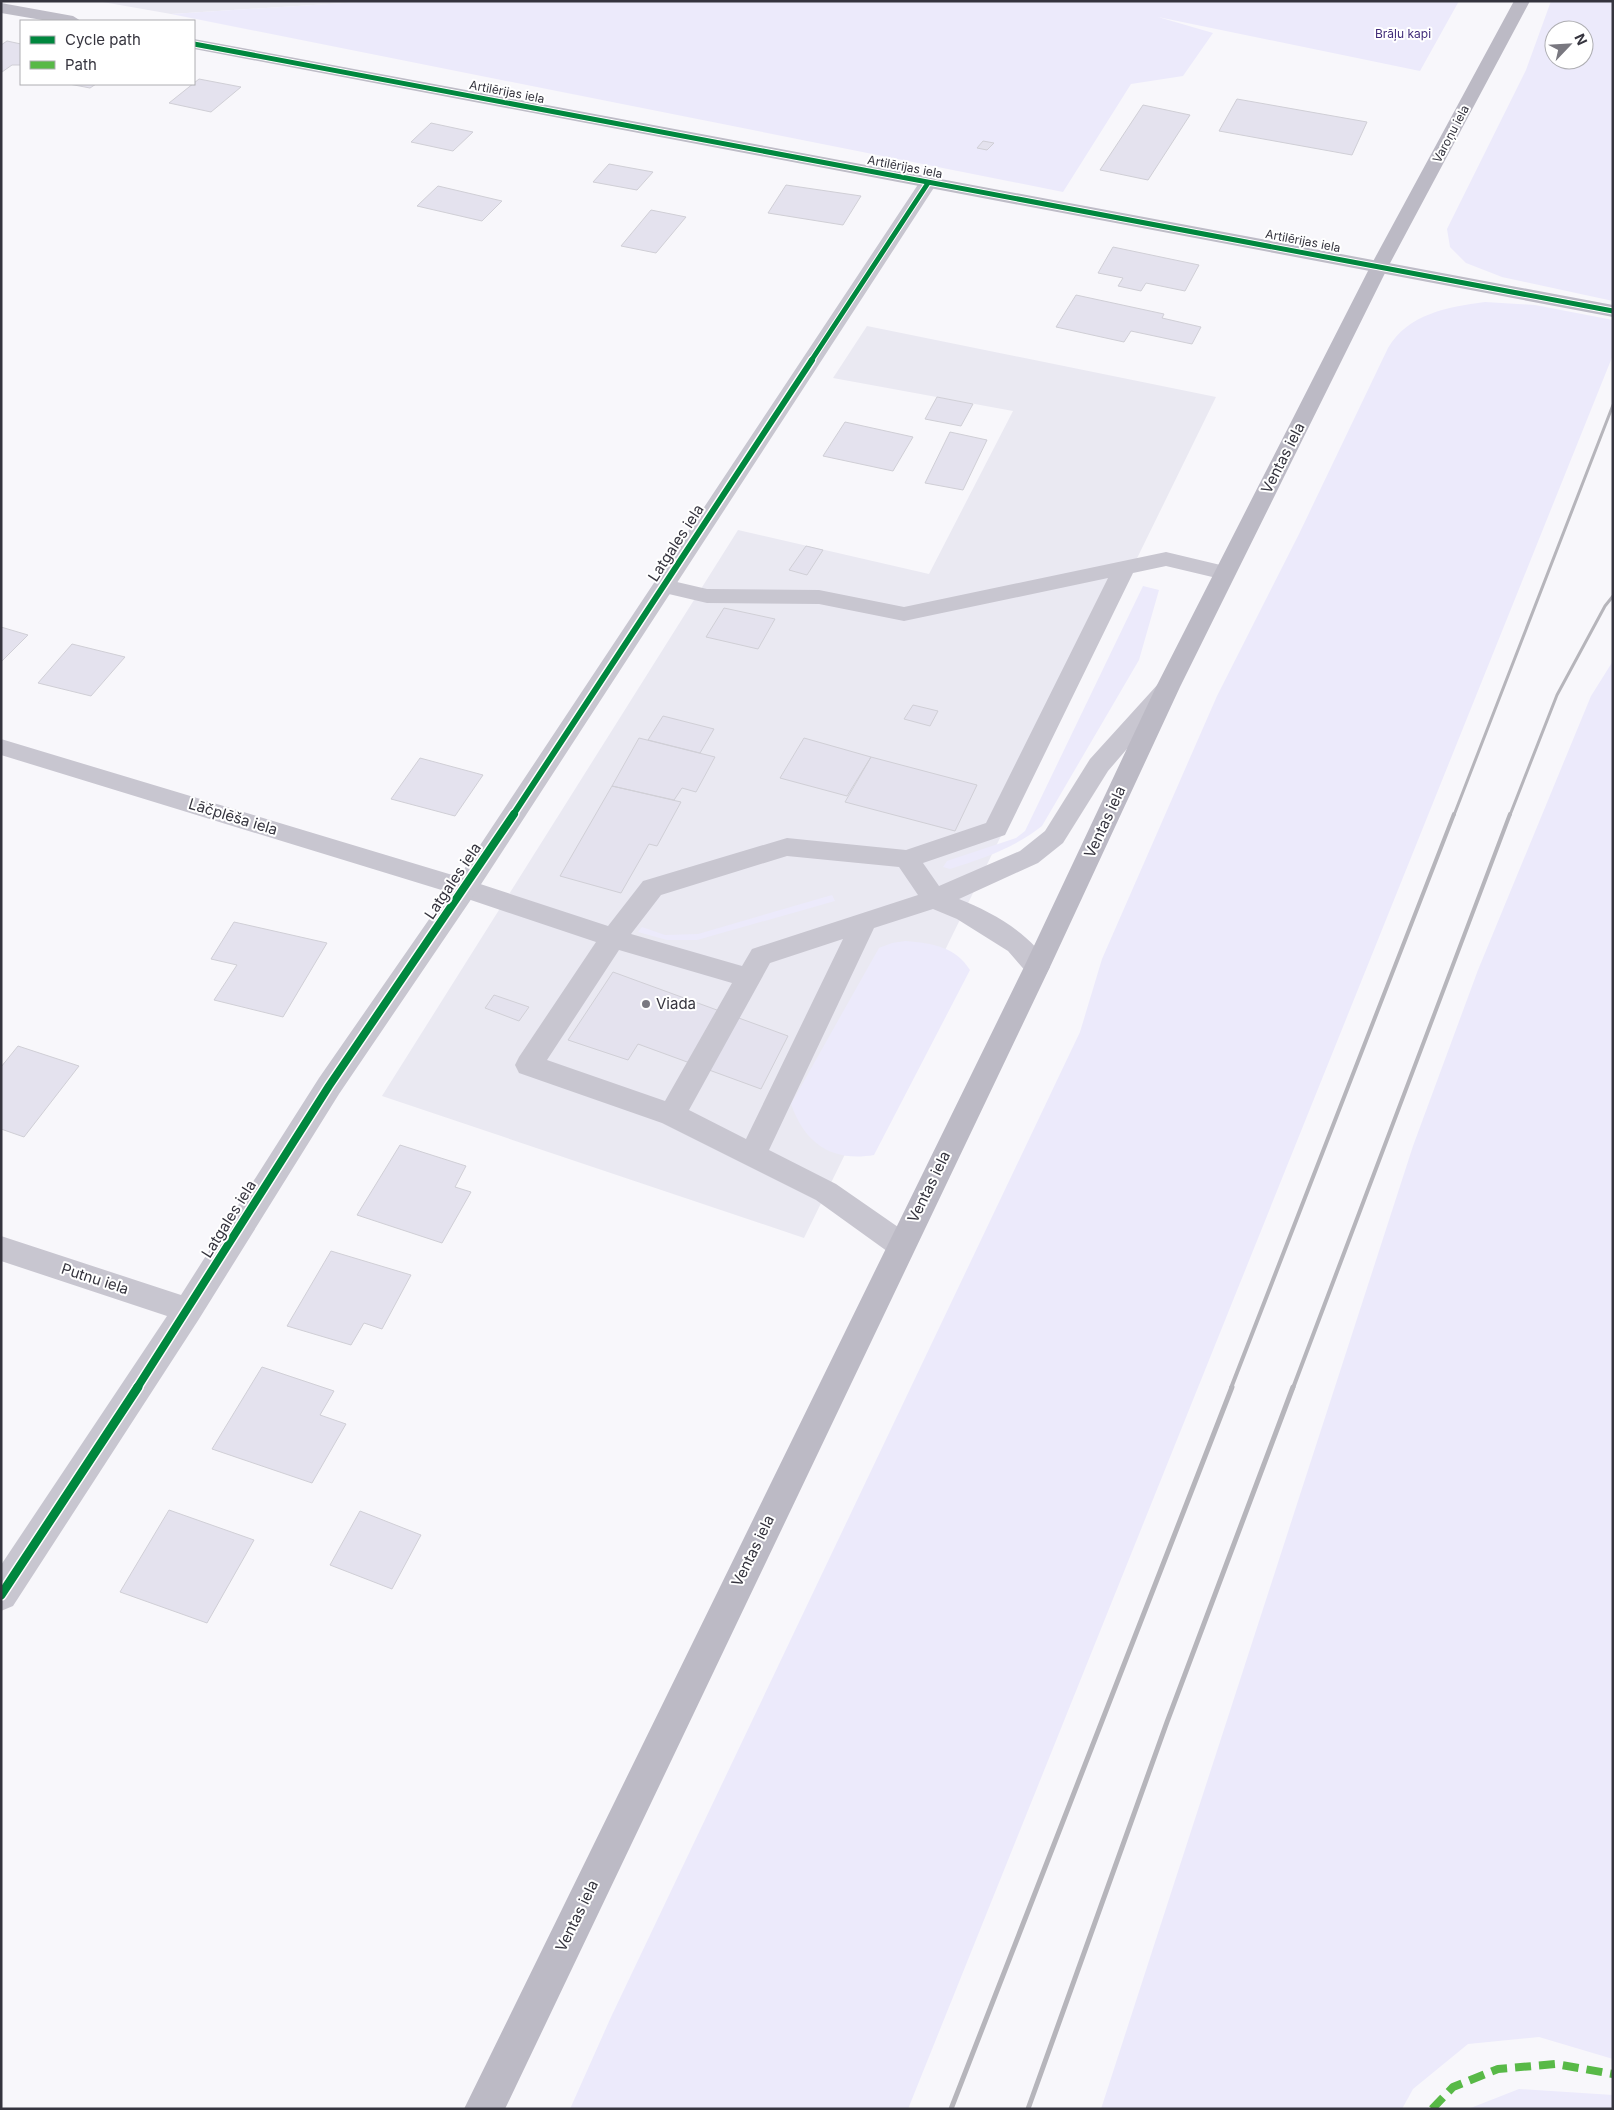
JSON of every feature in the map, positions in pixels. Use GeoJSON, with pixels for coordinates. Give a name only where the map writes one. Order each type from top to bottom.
{"type":"FeatureCollection","features":[{"type":"Feature","properties":{"kind":"highway","name":"Varoņu iela"},"geometry":{"type":"LineString","coordinates":[[1379,267],[1522,1]]}},
{"type":"Feature","properties":{"kind":"highway","name":"Ventas iela"},"geometry":{"type":"LineString","coordinates":[[484,2109],[1037,967],[1168,687],[1379,267]]}},
{"type":"Feature","properties":{"kind":"street"},"geometry":{"type":"LineString","coordinates":[[1,8],[67,20]]}},
{"type":"Feature","properties":{"kind":"street","name":"Artilērijas iela"},"geometry":{"type":"LineString","coordinates":[[195,44],[1613,311]]}},
{"type":"Feature","properties":{"kind":"street","name":"Latgales iela"},"geometry":{"type":"LineString","coordinates":[[1,1595],[188,1310],[329,1086],[465,888],[928,183]]}},
{"type":"Feature","properties":{"kind":"street"},"geometry":{"type":"LineString","coordinates":[[664,586],[706,596],[819,597],[904,614],[1166,559],[1225,573]]}},
{"type":"Feature","properties":{"kind":"street"},"geometry":{"type":"LineString","coordinates":[[901,1245],[826,1192],[672,1115],[529,1066],[613,938],[652,888],[787,848],[907,859],[996,829],[1124,568]]}},
{"type":"Feature","properties":{"kind":"street"},"geometry":{"type":"LineString","coordinates":[[672,1115],[761,956],[934,899],[1029,857],[1054,837],[1099,765],[1168,687]]}},
{"type":"Feature","properties":{"kind":"street","name":"Lāčplēša iela"},"geometry":{"type":"LineString","coordinates":[[1,747],[465,888],[613,938],[748,978]]}},
{"type":"Feature","properties":{"kind":"street"},"geometry":{"type":"LineString","coordinates":[[907,859],[934,899],[966,912],[1017,944],[1037,967]]}},
{"type":"Feature","properties":{"kind":"street"},"geometry":{"type":"LineString","coordinates":[[752,1155],[865,921]]}},
{"type":"Feature","properties":{"kind":"street","name":"Putnu iela"},"geometry":{"type":"LineString","coordinates":[[1,1248],[188,1310]]}},
{"type":"Feature","properties":{"kind":"shaded area"},"geometry":{"type":"Polygon","coordinates":[[[97,1],[376,1],[171,14],[97,1]]]}},
{"type":"Feature","properties":{"kind":"shaded area"},"geometry":{"type":"Polygon","coordinates":[[[867,326],[1216,397],[804,1238],[382,1096],[738,530],[929,574],[1013,411],[833,378],[867,326]]]}},
{"type":"Feature","properties":{"kind":"green space","name":"Brāļu kapi"},"geometry":{"type":"Polygon","coordinates":[[[376,1],[1459,1],[1420,71],[1158,17],[1213,33],[1183,76],[1131,84],[1063,192],[171,14],[376,1]]]}},
{"type":"Feature","properties":{"kind":"green space"},"geometry":{"type":"Polygon","coordinates":[[[1551,1],[1613,1],[1613,301],[1502,277],[1466,263],[1450,247],[1447,229],[1526,70],[1544,20],[1544,70],[1594,70],[1594,20],[1544,20],[1551,1]]]}},
{"type":"Feature","properties":{"kind":"green space"},"geometry":{"type":"Polygon","coordinates":[[[1485,302],[1535,305],[1613,320],[1613,355],[908,2109],[570,2109],[611,2017],[1080,1032],[1102,959],[1217,696],[1299,534],[1388,348],[1396,336],[1417,320],[1443,310],[1485,302]]]}},
{"type":"Feature","properties":{"kind":"green space"},"geometry":{"type":"Polygon","coordinates":[[[1143,586],[1159,590],[1139,660],[1042,826],[998,852],[950,869],[943,867],[947,861],[1016,838],[1025,831],[1143,586]]]}},
{"type":"Feature","properties":{"kind":"green space"},"geometry":{"type":"Polygon","coordinates":[[[1613,661],[1613,2059],[1539,2037],[1468,2044],[1413,2089],[1402,2109],[1101,2109],[1413,1146],[1478,970],[1591,696],[1613,661]]]}},
{"type":"Feature","properties":{"kind":"green space"},"geometry":{"type":"Polygon","coordinates":[[[832,895],[835,901],[697,940],[667,940],[638,932],[642,927],[665,935],[698,934],[832,895]]]}},
{"type":"Feature","properties":{"kind":"green space"},"geometry":{"type":"Polygon","coordinates":[[[906,941],[934,945],[950,951],[958,956],[970,970],[874,1155],[845,1156],[822,1147],[812,1140],[797,1118],[791,1104],[879,948],[892,943],[906,941]]]}},
{"type":"Feature","properties":{"kind":"green space"},"geometry":{"type":"Polygon","coordinates":[[[1519,2089],[1613,2095],[1613,2109],[1468,2109],[1519,2089]]]}},
{"type":"Feature","properties":{"kind":"building"},"geometry":{"type":"Polygon","coordinates":[[[7,41],[20,44],[20,65],[12,65],[2,72],[1,45],[7,41]]]}},
{"type":"Feature","properties":{"kind":"building"},"geometry":{"type":"Polygon","coordinates":[[[199,79],[241,87],[211,112],[169,103],[192,85],[195,85],[195,82],[199,79]]]}},
{"type":"Feature","properties":{"kind":"building"},"geometry":{"type":"Polygon","coordinates":[[[74,85],[94,85],[90,88],[74,85]]]}},
{"type":"Feature","properties":{"kind":"building"},"geometry":{"type":"Polygon","coordinates":[[[1237,99],[1367,122],[1352,155],[1219,131],[1237,99]]]}},
{"type":"Feature","properties":{"kind":"building"},"geometry":{"type":"Polygon","coordinates":[[[1143,105],[1190,115],[1148,180],[1100,170],[1143,105]]]}},
{"type":"Feature","properties":{"kind":"building"},"geometry":{"type":"Polygon","coordinates":[[[431,123],[473,132],[453,151],[411,142],[431,123]]]}},
{"type":"Feature","properties":{"kind":"building"},"geometry":{"type":"Polygon","coordinates":[[[983,141],[994,143],[987,150],[977,148],[983,141]]]}},
{"type":"Feature","properties":{"kind":"building"},"geometry":{"type":"Polygon","coordinates":[[[609,164],[653,172],[637,190],[593,182],[609,164]]]}},
{"type":"Feature","properties":{"kind":"building"},"geometry":{"type":"Polygon","coordinates":[[[786,185],[861,196],[843,225],[768,213],[786,185]]]}},
{"type":"Feature","properties":{"kind":"building"},"geometry":{"type":"Polygon","coordinates":[[[438,186],[502,201],[482,221],[417,206],[438,186]]]}},
{"type":"Feature","properties":{"kind":"building"},"geometry":{"type":"Polygon","coordinates":[[[651,210],[686,217],[656,253],[621,246],[651,210]]]}},
{"type":"Feature","properties":{"kind":"building"},"geometry":{"type":"Polygon","coordinates":[[[1113,247],[1199,265],[1185,291],[1146,283],[1141,291],[1118,286],[1123,278],[1098,273],[1113,247]]]}},
{"type":"Feature","properties":{"kind":"building"},"geometry":{"type":"Polygon","coordinates":[[[1076,295],[1164,314],[1162,318],[1201,327],[1192,344],[1131,331],[1124,342],[1056,327],[1076,295]]]}},
{"type":"Feature","properties":{"kind":"building"},"geometry":{"type":"Polygon","coordinates":[[[937,397],[973,404],[961,426],[925,419],[937,397]]]}},
{"type":"Feature","properties":{"kind":"building"},"geometry":{"type":"Polygon","coordinates":[[[845,422],[913,437],[893,471],[823,456],[845,422]]]}},
{"type":"Feature","properties":{"kind":"building"},"geometry":{"type":"Polygon","coordinates":[[[950,432],[987,440],[963,490],[925,483],[950,432]]]}},
{"type":"Feature","properties":{"kind":"building"},"geometry":{"type":"Polygon","coordinates":[[[806,546],[823,550],[807,575],[789,570],[806,546]]]}},
{"type":"Feature","properties":{"kind":"building"},"geometry":{"type":"Polygon","coordinates":[[[724,608],[775,619],[758,649],[706,637],[724,608]]]}},
{"type":"Feature","properties":{"kind":"building"},"geometry":{"type":"Polygon","coordinates":[[[1,627],[28,635],[1,662],[1,627]]]}},
{"type":"Feature","properties":{"kind":"building"},"geometry":{"type":"Polygon","coordinates":[[[72,644],[125,657],[91,696],[38,683],[72,644]]]}},
{"type":"Feature","properties":{"kind":"building"},"geometry":{"type":"Polygon","coordinates":[[[913,705],[938,711],[930,726],[904,719],[913,705]]]}},
{"type":"Feature","properties":{"kind":"building"},"geometry":{"type":"Polygon","coordinates":[[[663,716],[714,729],[700,753],[648,740],[663,716]]]}},
{"type":"Feature","properties":{"kind":"building"},"geometry":{"type":"Polygon","coordinates":[[[639,738],[715,757],[696,792],[682,788],[674,800],[612,786],[639,738]]]}},
{"type":"Feature","properties":{"kind":"building"},"geometry":{"type":"Polygon","coordinates":[[[804,738],[871,757],[847,796],[780,778],[804,738]]]}},
{"type":"Feature","properties":{"kind":"building"},"geometry":{"type":"Polygon","coordinates":[[[871,757],[977,785],[955,831],[845,802],[871,757]]]}},
{"type":"Feature","properties":{"kind":"building"},"geometry":{"type":"Polygon","coordinates":[[[420,758],[483,775],[455,816],[391,799],[420,758]]]}},
{"type":"Feature","properties":{"kind":"building"},"geometry":{"type":"Polygon","coordinates":[[[612,786],[681,802],[657,846],[649,844],[621,893],[560,876],[612,786]]]}},
{"type":"Feature","properties":{"kind":"building"},"geometry":{"type":"Polygon","coordinates":[[[234,922],[327,943],[283,1017],[214,1000],[237,965],[211,959],[234,922]]]}},
{"type":"Feature","properties":{"kind":"building","name":"Viada"},"geometry":{"type":"Polygon","coordinates":[[[613,972],[788,1036],[761,1089],[638,1044],[628,1060],[568,1040],[613,972]]]}},
{"type":"Feature","properties":{"kind":"building"},"geometry":{"type":"Polygon","coordinates":[[[494,995],[529,1007],[519,1021],[485,1008],[494,995]]]}},
{"type":"Feature","properties":{"kind":"building"},"geometry":{"type":"Polygon","coordinates":[[[18,1046],[79,1066],[24,1137],[1,1129],[1,1067],[18,1046]]]}},
{"type":"Feature","properties":{"kind":"building"},"geometry":{"type":"Polygon","coordinates":[[[400,1145],[466,1166],[455,1187],[471,1192],[442,1243],[357,1215],[400,1145]]]}},
{"type":"Feature","properties":{"kind":"building"},"geometry":{"type":"Polygon","coordinates":[[[331,1251],[411,1275],[382,1329],[364,1323],[351,1345],[287,1326],[331,1251]]]}},
{"type":"Feature","properties":{"kind":"building"},"geometry":{"type":"Polygon","coordinates":[[[262,1367],[334,1391],[320,1415],[346,1424],[312,1483],[212,1449],[262,1367]]]}},
{"type":"Feature","properties":{"kind":"building"},"geometry":{"type":"Polygon","coordinates":[[[169,1510],[254,1540],[207,1623],[120,1592],[169,1510]]]}},
{"type":"Feature","properties":{"kind":"building"},"geometry":{"type":"Polygon","coordinates":[[[360,1511],[421,1535],[392,1589],[330,1565],[360,1511]]]}},
{"type":"Feature","properties":{"kind":"railway"},"geometry":{"type":"LineString","coordinates":[[1454,815],[1613,405]]}},
{"type":"Feature","properties":{"kind":"railway"},"geometry":{"type":"LineString","coordinates":[[1510,815],[1557,695],[1605,606],[1613,596]]}},
{"type":"Feature","properties":{"kind":"railway"},"geometry":{"type":"LineString","coordinates":[[1231,1388],[1454,814]]}},
{"type":"Feature","properties":{"kind":"railway"},"geometry":{"type":"LineString","coordinates":[[1293,1388],[1510,814]]}},
{"type":"Feature","properties":{"kind":"railway"},"geometry":{"type":"LineString","coordinates":[[951,2109],[1232,1387]]}},
{"type":"Feature","properties":{"kind":"railway"},"geometry":{"type":"LineString","coordinates":[[1028,2109],[1167,1722],[1293,1387]]}},
{"type":"Feature","properties":{"kind":"marked path"},"geometry":{"type":"LineString","coordinates":[[1432,2109],[1453,2087],[1498,2069],[1556,2064],[1613,2074]]}},
{"type":"Feature","properties":{"kind":"cycle path"},"geometry":{"type":"LineString","coordinates":[[195,44],[1613,311]]}},
{"type":"Feature","properties":{"kind":"cycle path"},"geometry":{"type":"LineString","coordinates":[[1,1595],[188,1310],[329,1086],[465,888],[928,183]]}},
{"type":"Feature","properties":{"kind":"place","name":"Viada"},"geometry":{"type":"Point","coordinates":[646,1004]}}]}
